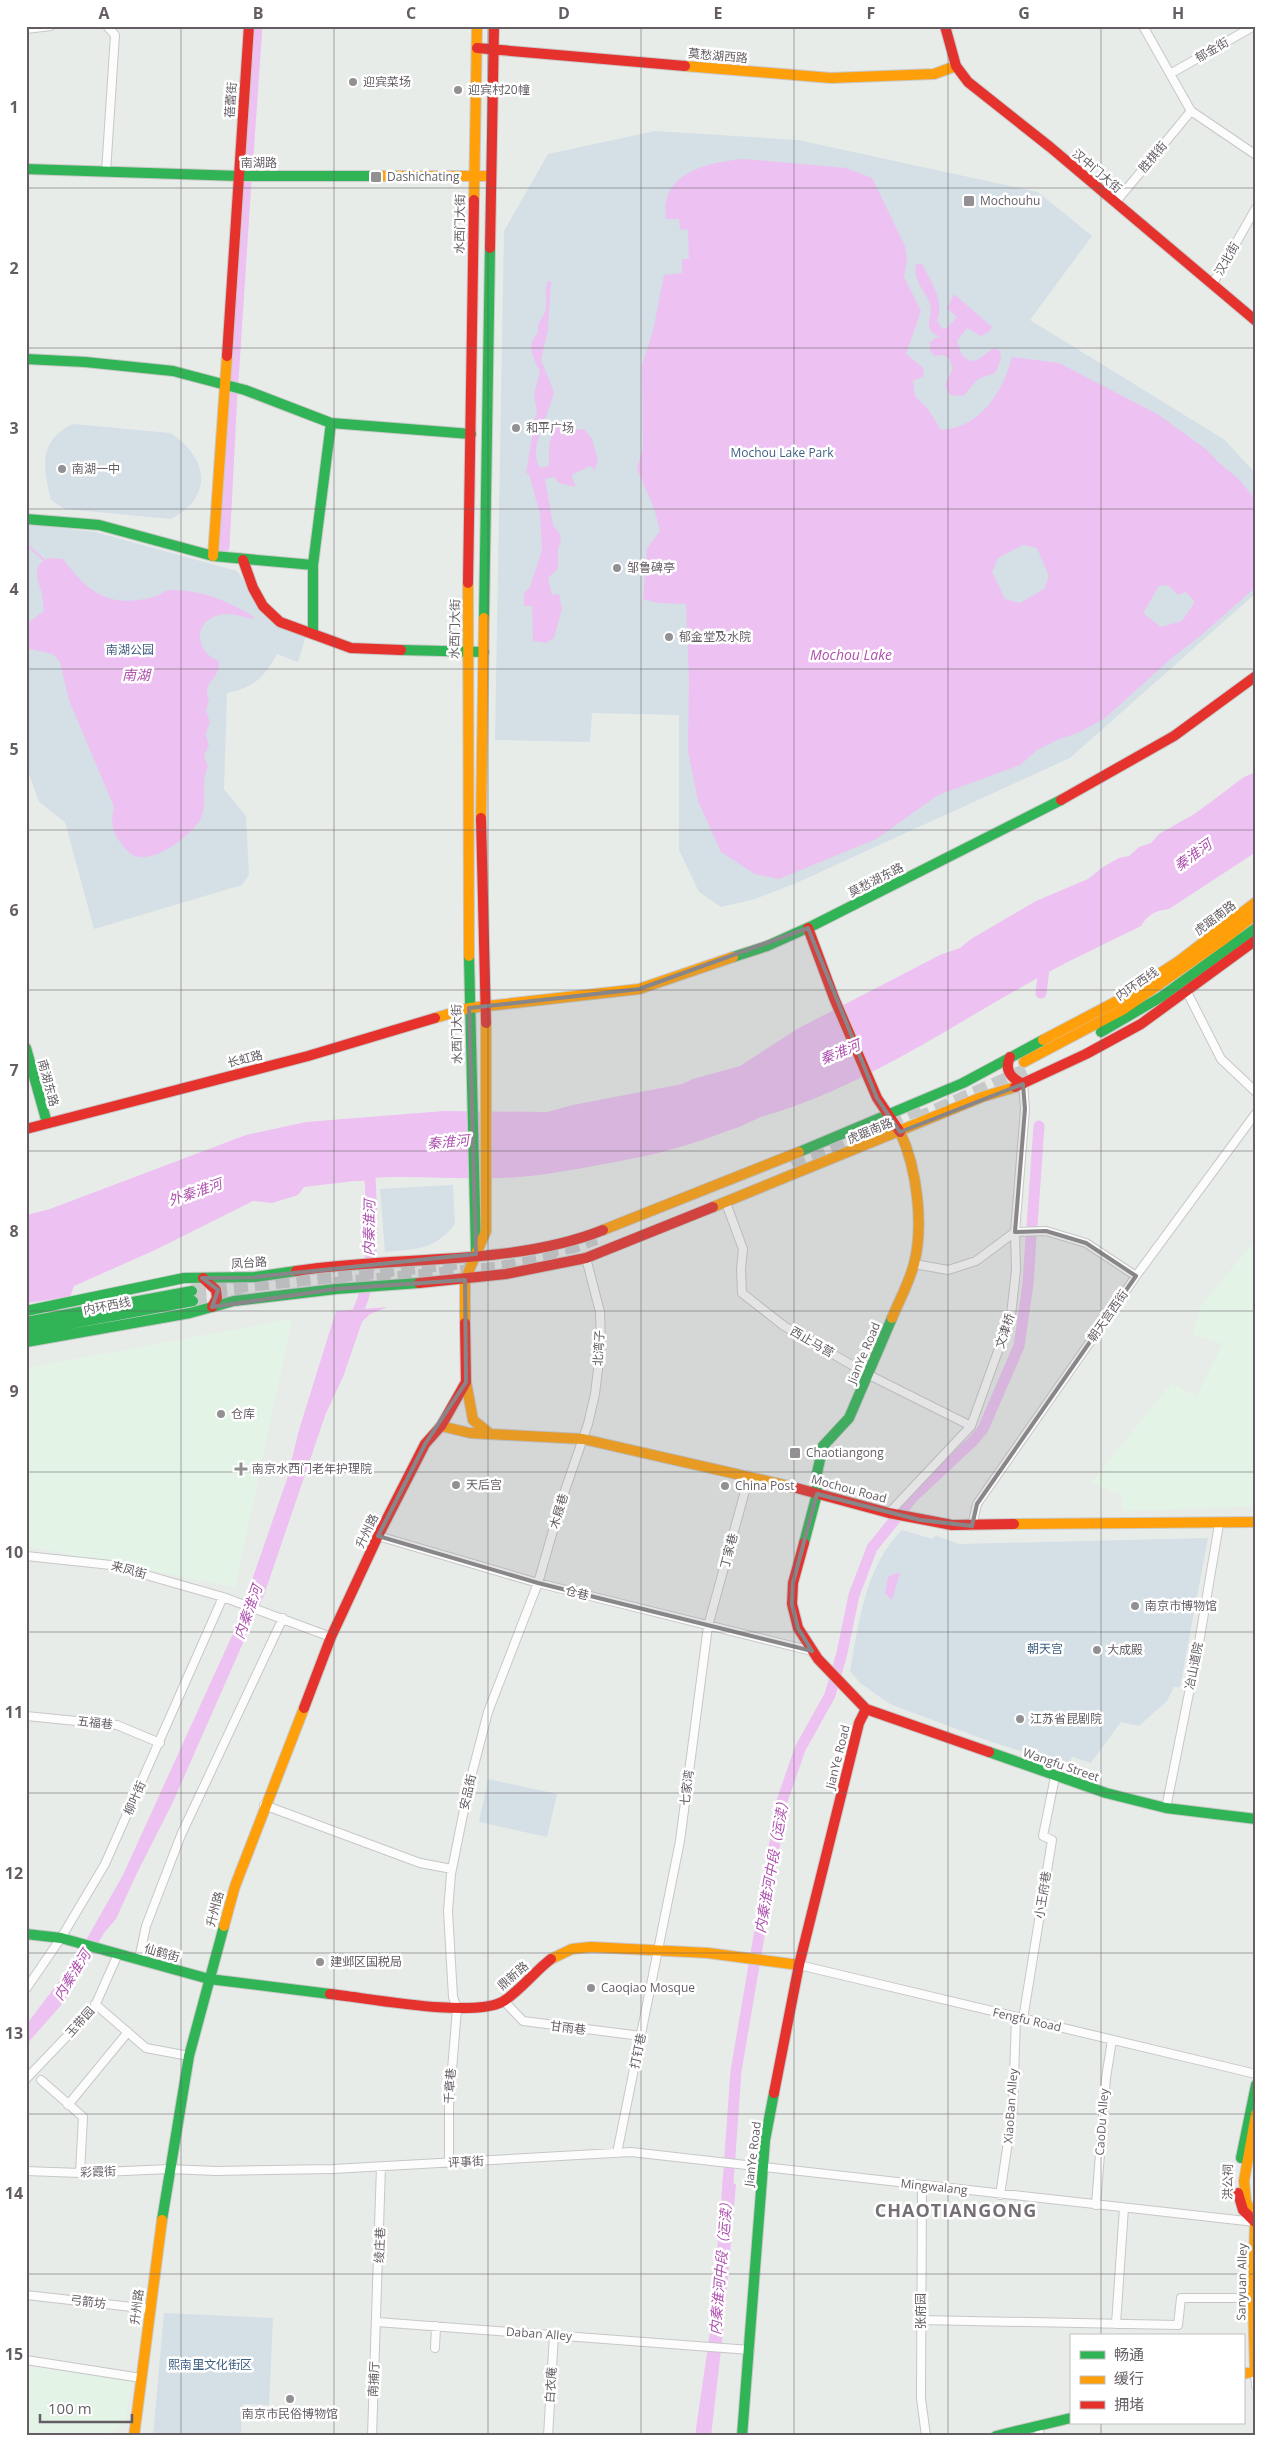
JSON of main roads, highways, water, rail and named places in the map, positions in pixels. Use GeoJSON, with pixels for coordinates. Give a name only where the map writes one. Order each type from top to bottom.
{"type":"FeatureCollection","features":[{"type":"Feature","properties":{"kind":"main road","name":"蓓蕾街"},"geometry":{"type":"LineString","coordinates":[[213,556],[249,26]]}},
{"type":"Feature","properties":{"kind":"main road","name":"水西门大街"},"geometry":{"type":"LineString","coordinates":[[476,1254],[473,1231],[469,1008],[467,652],[473,176],[477,26]]}},
{"type":"Feature","properties":{"kind":"main road"},"geometry":{"type":"LineString","coordinates":[[490,1434],[480,1428],[474,1420],[466,1382],[466,1280],[486,1231],[486,1007],[481,798],[494,26]]}},
{"type":"Feature","properties":{"kind":"main road","name":"汉中门大街"},"geometry":{"type":"LineString","coordinates":[[945,26],[956,66],[968,82],[1256,321]]}},
{"type":"Feature","properties":{"kind":"main road","name":"莫愁湖西路"},"geometry":{"type":"LineString","coordinates":[[477,48],[831,78],[934,74],[956,66]]}},
{"type":"Feature","properties":{"kind":"main road","name":"南湖路"},"geometry":{"type":"LineString","coordinates":[[26,169],[239,176],[491,176]]}},
{"type":"Feature","properties":{"kind":"main road"},"geometry":{"type":"LineString","coordinates":[[26,359],[85,362],[173,371],[245,390],[331,423],[471,434]]}},
{"type":"Feature","properties":{"kind":"main road"},"geometry":{"type":"LineString","coordinates":[[313,634],[313,565],[331,423]]}},
{"type":"Feature","properties":{"kind":"main road"},"geometry":{"type":"LineString","coordinates":[[26,519],[99,525],[213,556],[313,565]]}},
{"type":"Feature","properties":{"kind":"main road"},"geometry":{"type":"LineString","coordinates":[[243,560],[253,588],[263,606],[280,622],[351,648],[484,652]]}},
{"type":"Feature","properties":{"kind":"main road","name":"莫愁湖东路"},"geometry":{"type":"LineString","coordinates":[[469,1008],[639,989],[767,946],[808,928],[1076,793],[1174,736],[1256,676]]}},
{"type":"Feature","properties":{"kind":"main road"},"geometry":{"type":"LineString","coordinates":[[1225,944],[1255,906]]}},
{"type":"Feature","properties":{"kind":"main road","name":"虎踞南路"},"geometry":{"type":"LineString","coordinates":[[476,1254],[522,1250],[570,1242],[594,1234],[683,1200],[888,1116],[963,1083],[1119,1000],[1255,906]]}},
{"type":"Feature","properties":{"kind":"main road","name":"JianYe Road"},"geometry":{"type":"LineString","coordinates":[[742,2436],[750,2350],[762,2167],[779,2064],[799,1965],[859,1723],[866,1709],[827,1670],[812,1651],[798,1628],[792,1604],[793,1583],[817,1494],[817,1473],[823,1446],[849,1418],[870,1375],[914,1264],[918,1227],[918,1202],[909,1152],[900,1132],[877,1098],[834,998],[808,928]]}},
{"type":"Feature","properties":{"kind":"main road","name":"内环西线"},"geometry":{"type":"LineString","coordinates":[[1025,1066],[1127,1018],[1191,976],[1225,944],[1256,928]]}},
{"type":"Feature","properties":{"kind":"main road"},"geometry":{"type":"LineString","coordinates":[[1225,944],[1256,939]]}},
{"type":"Feature","properties":{"kind":"main road","name":"虎踞南路"},"geometry":{"type":"LineString","coordinates":[[466,1280],[526,1271],[586,1258],[726,1203],[982,1097],[1023,1084],[1094,1050],[1140,1024],[1187,992],[1256,939]]}},
{"type":"Feature","properties":{"kind":"main road","name":"长虹路"},"geometry":{"type":"LineString","coordinates":[[26,1129],[308,1056],[469,1008]]}},
{"type":"Feature","properties":{"kind":"main road","name":"南湖东路"},"geometry":{"type":"LineString","coordinates":[[26,1048],[46,1123]]}},
{"type":"Feature","properties":{"kind":"main road"},"geometry":{"type":"LineString","coordinates":[[1010,1057],[1007,1063],[1008,1072],[1014,1079],[1023,1084]]}},
{"type":"Feature","properties":{"kind":"main road"},"geometry":{"type":"LineString","coordinates":[[522,1250],[513,1258],[513,1262],[526,1271]]}},
{"type":"Feature","properties":{"kind":"main road","name":"凤台路"},"geometry":{"type":"LineString","coordinates":[[26,1311],[184,1278],[255,1277],[334,1266],[476,1254]]}},
{"type":"Feature","properties":{"kind":"main road"},"geometry":{"type":"LineString","coordinates":[[202,1278],[214,1284],[218,1290],[216,1302],[212,1307]]}},
{"type":"Feature","properties":{"kind":"main road"},"geometry":{"type":"LineString","coordinates":[[26,1342],[94,1331],[234,1301],[336,1289],[466,1280]]}},
{"type":"Feature","properties":{"kind":"main road","name":"内环西线"},"geometry":{"type":"LineString","coordinates":[[26,1322],[192,1291]]}},
{"type":"Feature","properties":{"kind":"main road","name":"内环西线"},"geometry":{"type":"LineString","coordinates":[[26,1332],[193,1302]]}},
{"type":"Feature","properties":{"kind":"main road"},"geometry":{"type":"LineString","coordinates":[[441,1426],[466,1382]]}},
{"type":"Feature","properties":{"kind":"main road","name":"Mochou Road"},"geometry":{"type":"LineString","coordinates":[[441,1426],[470,1433],[584,1439],[747,1475],[920,1520],[972,1526],[1256,1522]]}},
{"type":"Feature","properties":{"kind":"main road","name":"升州路"},"geometry":{"type":"LineString","coordinates":[[134,2436],[169,2169],[189,2056],[235,1886],[264,1805],[332,1637],[378,1536],[425,1444],[441,1426]]}},
{"type":"Feature","properties":{"kind":"main road","name":"Wangfu Street"},"geometry":{"type":"LineString","coordinates":[[866,1709],[1055,1777],[1106,1793],[1166,1808],[1256,1819]]}},
{"type":"Feature","properties":{"kind":"main road","name":"仙鹤街"},"geometry":{"type":"LineString","coordinates":[[26,1934],[61,1938],[209,1979]]}},
{"type":"Feature","properties":{"kind":"main road","name":"鼎新路"},"geometry":{"type":"LineString","coordinates":[[209,1979],[457,2009],[481,2009],[504,2001],[556,1955],[581,1947],[658,1949],[745,1956],[799,1965]]}},
{"type":"Feature","properties":{"kind":"main road","name":"洪公祠"},"geometry":{"type":"LineString","coordinates":[[1256,2085],[1243,2143],[1238,2192],[1241,2208],[1246,2217],[1256,2222]]}},
{"type":"Feature","properties":{"kind":"main road","name":"洪公祠"},"geometry":{"type":"LineString","coordinates":[[1256,2114],[1245,2174],[1245,2189],[1246,2201],[1254,2213],[1256,2222]]}},
{"type":"Feature","properties":{"kind":"main road","name":"Sanyuan Alley"},"geometry":{"type":"LineString","coordinates":[[1256,2222],[1253,2298],[1256,2371]]}},
{"type":"Feature","properties":{"kind":"main road"},"geometry":{"type":"LineString","coordinates":[[996,2436],[1039,2431],[1070,2418]]}},
{"type":"Feature","properties":{"kind":"water","name":"Mochou Lake"},"geometry":{"type":"Polygon","coordinates":[[[744,159],[846,168],[872,178],[905,246],[907,259],[904,277],[921,311],[906,354],[923,368],[924,376],[913,381],[915,396],[928,409],[941,430],[955,428],[967,423],[988,406],[1003,383],[1012,357],[1059,363],[1159,415],[1207,450],[1219,463],[1240,480],[1256,501],[1256,587],[1199,637],[1174,656],[1105,718],[1080,732],[1057,740],[1037,750],[1020,765],[938,795],[876,839],[779,879],[755,874],[721,852],[698,801],[688,751],[689,679],[686,604],[659,603],[643,599],[647,548],[660,531],[654,508],[637,469],[643,447],[642,365],[653,331],[664,275],[682,273],[682,259],[689,259],[688,230],[680,229],[679,219],[666,219],[666,203],[670,191],[678,181],[689,173],[702,167],[744,159]],[[1023,545],[998,558],[992,572],[1005,599],[1020,603],[1044,589],[1049,576],[1037,548],[1023,545]],[[1168,585],[1159,586],[1143,613],[1161,627],[1182,621],[1195,602],[1186,592],[1178,595],[1168,585]]]}},
{"type":"Feature","properties":{"kind":"water"},"geometry":{"type":"Polygon","coordinates":[[[916,264],[922,264],[936,292],[939,306],[937,321],[942,328],[947,328],[957,317],[947,308],[954,294],[992,327],[989,332],[981,336],[967,328],[957,341],[962,355],[970,361],[977,360],[994,348],[1000,351],[1001,359],[995,373],[978,379],[963,396],[950,395],[945,385],[953,368],[949,358],[943,355],[934,356],[930,350],[930,342],[937,337],[942,338],[930,329],[930,304],[917,280],[916,264]]]}},
{"type":"Feature","properties":{"kind":"water"},"geometry":{"type":"Polygon","coordinates":[[[548,281],[551,281],[548,329],[541,360],[554,392],[538,441],[537,460],[540,468],[549,466],[550,440],[560,425],[567,424],[569,430],[584,429],[592,439],[598,461],[593,472],[593,468],[590,466],[573,474],[572,478],[576,487],[559,483],[554,477],[545,479],[553,525],[560,534],[561,541],[558,549],[558,568],[548,578],[552,595],[559,594],[562,609],[554,638],[546,643],[533,641],[532,606],[524,606],[524,593],[530,587],[542,550],[540,514],[529,474],[526,473],[532,437],[531,429],[537,413],[534,394],[540,372],[533,357],[531,347],[544,314],[548,281]]]}},
{"type":"Feature","properties":{"kind":"water","name":"南湖"},"geometry":{"type":"Polygon","coordinates":[[[49,558],[63,559],[72,571],[91,589],[110,599],[135,600],[153,597],[168,590],[193,592],[204,594],[234,606],[254,617],[254,619],[223,614],[210,619],[201,630],[201,644],[205,651],[219,661],[217,673],[207,689],[209,700],[206,710],[210,723],[206,734],[209,745],[204,756],[208,767],[204,780],[202,817],[180,841],[155,855],[139,857],[133,855],[126,850],[115,835],[112,817],[114,807],[69,700],[60,662],[53,654],[26,648],[26,624],[44,611],[37,570],[43,561],[49,558]]]}},
{"type":"Feature","properties":{"kind":"water"},"geometry":{"type":"Polygon","coordinates":[[[1256,772],[1256,852],[1169,909],[1152,914],[1141,926],[1057,968],[908,1053],[838,1089],[801,1104],[760,1117],[737,1128],[682,1146],[589,1167],[519,1177],[370,1178],[370,1181],[304,1187],[298,1195],[272,1203],[253,1201],[155,1250],[74,1286],[70,1297],[26,1303],[26,1215],[50,1209],[246,1135],[306,1122],[444,1111],[547,1112],[573,1105],[682,1084],[693,1079],[740,1066],[797,1029],[940,955],[960,948],[971,939],[1036,901],[1088,879],[1103,867],[1119,858],[1129,856],[1139,847],[1151,843],[1159,834],[1196,813],[1244,777],[1256,772]]]}},
{"type":"Feature","properties":{"kind":"water"},"geometry":{"type":"Polygon","coordinates":[[[388,1307],[370,1314],[362,1322],[343,1377],[326,1413],[264,1595],[173,1802],[116,1919],[104,1933],[63,2003],[26,2045],[26,2025],[73,1963],[123,1875],[235,1629],[287,1479],[299,1430],[336,1311],[388,1307]]]}},
{"type":"Feature","properties":{"kind":"water"},"geometry":{"type":"Polygon","coordinates":[[[900,1573],[892,1600],[885,1593],[888,1577],[900,1573]]]}},
{"type":"Feature","properties":{"kind":"water"},"geometry":{"type":"Polygon","coordinates":[[[723,2183],[736,2184],[723,2333],[711,2436],[695,2436],[710,2332],[723,2183]]]}},
{"type":"Feature","properties":{"kind":"waterway"},"geometry":{"type":"LineString","coordinates":[[247,170],[257,26]]}},
{"type":"Feature","properties":{"kind":"waterway"},"geometry":{"type":"LineString","coordinates":[[233,381],[246,181]]}},
{"type":"Feature","properties":{"kind":"waterway"},"geometry":{"type":"LineString","coordinates":[[224,547],[232,392]]}},
{"type":"Feature","properties":{"kind":"waterway"},"geometry":{"type":"LineString","coordinates":[[26,544],[44,560]]}},
{"type":"Feature","properties":{"kind":"waterway"},"geometry":{"type":"LineString","coordinates":[[1041,993],[1045,960]]}},
{"type":"Feature","properties":{"kind":"waterway"},"geometry":{"type":"LineString","coordinates":[[1032,1226],[1039,1126]]}},
{"type":"Feature","properties":{"kind":"waterway","name":"内秦淮河"},"geometry":{"type":"LineString","coordinates":[[352,1321],[360,1306],[370,1267],[372,1222],[369,1163]]}},
{"type":"Feature","properties":{"kind":"waterway","name":"内秦淮河中段（运渎）"},"geometry":{"type":"LineString","coordinates":[[727,2197],[736,2071],[782,1801],[800,1749],[830,1695],[842,1653],[854,1595],[872,1548],[913,1497],[973,1441],[983,1429],[1019,1346],[1028,1284],[1031,1237]]}},
{"type":"Feature","properties":{"kind":"tunnel"},"geometry":{"type":"LineString","coordinates":[[917,1119],[1027,1070]]}},
{"type":"Feature","properties":{"kind":"tunnel"},"geometry":{"type":"LineString","coordinates":[[791,1162],[925,1106]]}},
{"type":"Feature","properties":{"kind":"tunnel"},"geometry":{"type":"LineString","coordinates":[[544,1251],[574,1246],[596,1238]]}},
{"type":"Feature","properties":{"kind":"tunnel"},"geometry":{"type":"LineString","coordinates":[[335,1284],[495,1269],[559,1258]]}},
{"type":"Feature","properties":{"kind":"tunnel"},"geometry":{"type":"LineString","coordinates":[[192,1291],[474,1261]]}},
{"type":"Feature","properties":{"kind":"tunnel"},"geometry":{"type":"LineString","coordinates":[[193,1301],[244,1295]]}},
{"type":"Feature","properties":{"kind":"place","name":"迎宾菜场"},"geometry":{"type":"Point","coordinates":[353,82]}},
{"type":"Feature","properties":{"kind":"place","name":"迎宾村20幢"},"geometry":{"type":"Point","coordinates":[458,90]}},
{"type":"Feature","properties":{"kind":"place","name":"Dashichating"},"geometry":{"type":"Point","coordinates":[376,177]}},
{"type":"Feature","properties":{"kind":"place","name":"Mochouhu"},"geometry":{"type":"Point","coordinates":[969,201]}},
{"type":"Feature","properties":{"kind":"place","name":"和平广场"},"geometry":{"type":"Point","coordinates":[516,428]}},
{"type":"Feature","properties":{"kind":"place","name":"南湖一中"},"geometry":{"type":"Point","coordinates":[62,469]}},
{"type":"Feature","properties":{"kind":"place","name":"邹鲁碑亭"},"geometry":{"type":"Point","coordinates":[617,568]}},
{"type":"Feature","properties":{"kind":"place","name":"郁金堂及水院"},"geometry":{"type":"Point","coordinates":[669,637]}},
{"type":"Feature","properties":{"kind":"place","name":"仓库"},"geometry":{"type":"Point","coordinates":[221,1414]}},
{"type":"Feature","properties":{"kind":"place","name":"Chaotiangong"},"geometry":{"type":"Point","coordinates":[795,1453]}},
{"type":"Feature","properties":{"kind":"place","name":"南京水西门老年护理院"},"geometry":{"type":"Point","coordinates":[241,1469]}},
{"type":"Feature","properties":{"kind":"place","name":"天后宫"},"geometry":{"type":"Point","coordinates":[456,1485]}},
{"type":"Feature","properties":{"kind":"place","name":"China Post"},"geometry":{"type":"Point","coordinates":[725,1486]}},
{"type":"Feature","properties":{"kind":"place","name":"南京市博物馆"},"geometry":{"type":"Point","coordinates":[1135,1606]}},
{"type":"Feature","properties":{"kind":"place","name":"大成殿"},"geometry":{"type":"Point","coordinates":[1097,1650]}},
{"type":"Feature","properties":{"kind":"place","name":"江苏省昆剧院"},"geometry":{"type":"Point","coordinates":[1020,1719]}},
{"type":"Feature","properties":{"kind":"place","name":"建邺区国税局"},"geometry":{"type":"Point","coordinates":[320,1962]}},
{"type":"Feature","properties":{"kind":"place","name":"Caoqiao Mosque"},"geometry":{"type":"Point","coordinates":[591,1988]}},
{"type":"Feature","properties":{"kind":"place","name":"南京市民俗博物馆"},"geometry":{"type":"Point","coordinates":[290,2399]}},
{"type":"Feature","properties":{"kind":"district","name":"CHAOTIANGONG"},"geometry":{"type":"Point","coordinates":[956,2211]}},
{"type":"Feature","properties":{"kind":"park label","name":"Mochou Lake Park"},"geometry":{"type":"Point","coordinates":[782,453]}},
{"type":"Feature","properties":{"kind":"park label","name":"南湖公园"},"geometry":{"type":"Point","coordinates":[130,650]}},
{"type":"Feature","properties":{"kind":"park label","name":"朝天宫"},"geometry":{"type":"Point","coordinates":[1045,1649]}},
{"type":"Feature","properties":{"kind":"park label","name":"熙南里文化街区"},"geometry":{"type":"Point","coordinates":[210,2365]}},
{"type":"Feature","properties":{"kind":"water label","name":"秦淮河"},"geometry":{"type":"Point","coordinates":[1193,855]}},
{"type":"Feature","properties":{"kind":"water label","name":"秦淮河"},"geometry":{"type":"Point","coordinates":[840,1052]}},
{"type":"Feature","properties":{"kind":"water label","name":"秦淮河"},"geometry":{"type":"Point","coordinates":[448,1142]}},
{"type":"Feature","properties":{"kind":"water label","name":"外秦淮河"},"geometry":{"type":"Point","coordinates":[195,1192]}}]}
